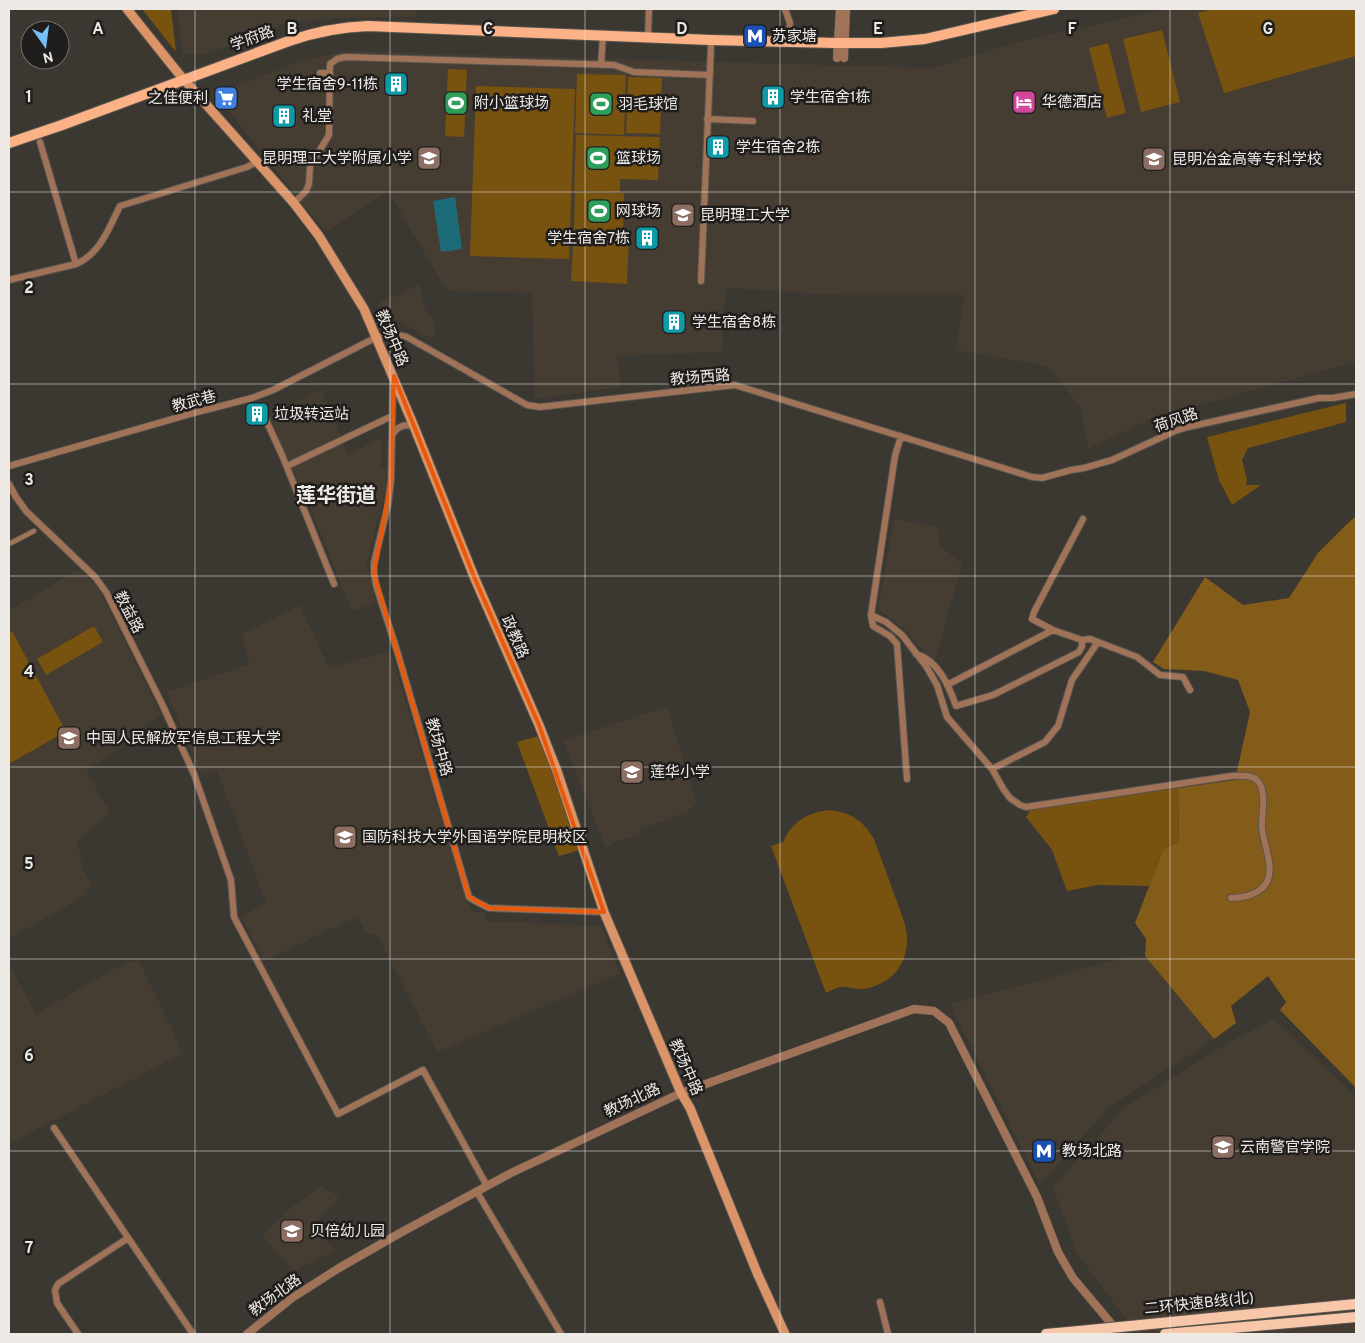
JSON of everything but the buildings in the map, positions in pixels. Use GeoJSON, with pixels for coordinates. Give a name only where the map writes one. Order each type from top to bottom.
{"type":"FeatureCollection","features":[{"type":"Feature","properties":{"kind":"highway","name":"二环快速B线(北)"},"geometry":{"type":"LineString","coordinates":[[1046,1334],[1356,1304]]}},
{"type":"Feature","properties":{"kind":"highway"},"geometry":{"type":"LineString","coordinates":[[1166,1334],[1356,1317]]}},
{"type":"Feature","properties":{"kind":"main road","name":"教场中路"},"geometry":{"type":"LineString","coordinates":[[126,9],[184,80],[293,202],[319,236],[364,309],[394,376]]}},
{"type":"Feature","properties":{"kind":"main road","name":"学府路"},"geometry":{"type":"LineString","coordinates":[[9,143],[36,135],[289,41],[315,33],[350,27],[368,26],[648,36],[711,40],[881,43],[925,39],[1054,9]]}},
{"type":"Feature","properties":{"kind":"main road","name":"政教路"},"geometry":{"type":"LineString","coordinates":[[394,376],[475,579],[557,771],[604,912]]}},
{"type":"Feature","properties":{"kind":"main road","name":"教场中路"},"geometry":{"type":"LineString","coordinates":[[604,912],[681,1093],[690,1108],[758,1275],[786,1334]]}},
{"type":"Feature","properties":{"kind":"street"},"geometry":{"type":"LineString","coordinates":[[648,36],[649,9]]}},
{"type":"Feature","properties":{"kind":"street"},"geometry":{"type":"LineString","coordinates":[[785,9],[790,23],[788,41]]}},
{"type":"Feature","properties":{"kind":"street"},"geometry":{"type":"LineString","coordinates":[[840,9],[841,58]]}},
{"type":"Feature","properties":{"kind":"street"},"geometry":{"type":"LineString","coordinates":[[841,43],[846,9]]}},
{"type":"Feature","properties":{"kind":"street"},"geometry":{"type":"LineString","coordinates":[[601,65],[603,35]]}},
{"type":"Feature","properties":{"kind":"street"},"geometry":{"type":"LineString","coordinates":[[701,281],[711,46]]}},
{"type":"Feature","properties":{"kind":"street"},"geometry":{"type":"LineString","coordinates":[[298,199],[306,191],[309,184],[310,166],[329,135],[330,64],[345,56],[614,65],[634,72],[710,76]]}},
{"type":"Feature","properties":{"kind":"street"},"geometry":{"type":"LineString","coordinates":[[320,73],[330,73]]}},
{"type":"Feature","properties":{"kind":"street"},"geometry":{"type":"LineString","coordinates":[[707,119],[753,120]]}},
{"type":"Feature","properties":{"kind":"street"},"geometry":{"type":"LineString","coordinates":[[40,142],[76,264]]}},
{"type":"Feature","properties":{"kind":"street"},"geometry":{"type":"LineString","coordinates":[[9,280],[84,261],[98,247],[120,206],[247,167],[257,162]]}},
{"type":"Feature","properties":{"kind":"street","name":"教场西路"},"geometry":{"type":"LineString","coordinates":[[377,336],[392,334],[407,337],[533,407],[540,408],[736,385],[1032,477]]}},
{"type":"Feature","properties":{"kind":"street","name":"教武巷"},"geometry":{"type":"LineString","coordinates":[[9,466],[252,398],[273,390],[377,336]]}},
{"type":"Feature","properties":{"kind":"street","name":"教场中路"},"geometry":{"type":"LineString","coordinates":[[394,376],[391,480],[388,506],[374,563],[374,573],[470,897],[489,908],[604,912]]}},
{"type":"Feature","properties":{"kind":"street","name":"荷风路"},"geometry":{"type":"LineString","coordinates":[[1032,477],[1042,478],[1112,460],[1175,431],[1188,427],[1319,398],[1333,398],[1356,394]]}},
{"type":"Feature","properties":{"kind":"street"},"geometry":{"type":"LineString","coordinates":[[287,466],[392,416]]}},
{"type":"Feature","properties":{"kind":"street"},"geometry":{"type":"LineString","coordinates":[[266,420],[287,466],[334,584]]}},
{"type":"Feature","properties":{"kind":"street"},"geometry":{"type":"LineString","coordinates":[[391,436],[401,425],[414,426]]}},
{"type":"Feature","properties":{"kind":"street"},"geometry":{"type":"LineString","coordinates":[[901,436],[895,456],[871,614],[873,626],[890,636],[897,644],[907,779]]}},
{"type":"Feature","properties":{"kind":"street","name":"教益路"},"geometry":{"type":"LineString","coordinates":[[9,484],[16,498],[26,511],[95,577],[106,592],[162,704],[194,774],[231,880],[234,917],[338,1114],[423,1070],[487,1186]]}},
{"type":"Feature","properties":{"kind":"street"},"geometry":{"type":"LineString","coordinates":[[1083,519],[1032,619],[1053,630],[1082,640],[1090,639],[1137,657],[1160,675],[1183,677],[1190,690]]}},
{"type":"Feature","properties":{"kind":"street"},"geometry":{"type":"LineString","coordinates":[[9,544],[34,531]]}},
{"type":"Feature","properties":{"kind":"street"},"geometry":{"type":"LineString","coordinates":[[871,614],[886,622],[902,635],[926,666],[937,685],[947,717],[992,769],[1010,798],[1020,805],[1026,807],[1231,776],[1245,775],[1255,778],[1262,786],[1262,828],[1270,876],[1266,884],[1259,890],[1240,898],[1231,898]]}},
{"type":"Feature","properties":{"kind":"street"},"geometry":{"type":"LineString","coordinates":[[946,685],[1053,630]]}},
{"type":"Feature","properties":{"kind":"street"},"geometry":{"type":"LineString","coordinates":[[916,654],[924,656],[942,674],[956,706],[993,695],[1079,652],[1082,640]]}},
{"type":"Feature","properties":{"kind":"street"},"geometry":{"type":"LineString","coordinates":[[992,769],[1045,742],[1058,726],[1072,680],[1098,642]]}},
{"type":"Feature","properties":{"kind":"street","name":"教场北路"},"geometry":{"type":"LineString","coordinates":[[247,1334],[292,1298],[339,1268],[511,1173],[681,1093],[914,1009],[934,1011],[949,1023],[1037,1197],[1058,1252],[1073,1278],[1120,1334]]}},
{"type":"Feature","properties":{"kind":"street"},"geometry":{"type":"LineString","coordinates":[[54,1128],[193,1334]]}},
{"type":"Feature","properties":{"kind":"street"},"geometry":{"type":"LineString","coordinates":[[477,1192],[561,1334]]}},
{"type":"Feature","properties":{"kind":"street"},"geometry":{"type":"LineString","coordinates":[[78,1334],[57,1304],[54,1290],[58,1284],[128,1238]]}},
{"type":"Feature","properties":{"kind":"street"},"geometry":{"type":"LineString","coordinates":[[880,1302],[888,1334]]}},
{"type":"Feature","properties":{"kind":"highlighted area"},"geometry":{"type":"Polygon","coordinates":[[[394,376],[475,579],[539,725],[604,912],[489,908],[469,897],[374,573],[391,480],[394,376]]]}},
{"type":"Feature","properties":{"kind":"shaded area"},"geometry":{"type":"Polygon","coordinates":[[[142,9],[171,9],[176,52],[142,9]]]}},
{"type":"Feature","properties":{"kind":"shaded area"},"geometry":{"type":"Polygon","coordinates":[[[177,9],[417,9],[415,17],[336,18],[282,24],[212,53],[183,55],[177,9]]]}},
{"type":"Feature","properties":{"kind":"shaded area"},"geometry":{"type":"Polygon","coordinates":[[[1166,9],[1356,9],[1356,362],[1152,418],[1088,449],[1081,408],[1047,366],[956,350],[964,295],[841,295],[726,288],[722,352],[617,356],[621,387],[535,399],[532,293],[447,291],[388,191],[326,232],[223,103],[224,91],[300,61],[346,51],[932,68],[1018,42],[1166,9]]]}},
{"type":"Feature","properties":{"kind":"shaded area"},"geometry":{"type":"Polygon","coordinates":[[[1213,9],[1356,9],[1356,56],[1224,93],[1198,13],[1213,9]]]}},
{"type":"Feature","properties":{"kind":"shaded area"},"geometry":{"type":"Polygon","coordinates":[[[1162,30],[1180,102],[1141,112],[1123,39],[1162,30]]]}},
{"type":"Feature","properties":{"kind":"shaded area"},"geometry":{"type":"Polygon","coordinates":[[[1108,43],[1126,113],[1107,118],[1089,48],[1108,43]]]}},
{"type":"Feature","properties":{"kind":"shaded area","name":"附小篮球场"},"geometry":{"type":"Polygon","coordinates":[[[448,69],[467,70],[464,137],[445,136],[448,69]]]}},
{"type":"Feature","properties":{"kind":"shaded area","name":"羽毛球馆"},"geometry":{"type":"Polygon","coordinates":[[[577,74],[626,75],[624,135],[575,133],[577,74]]]}},
{"type":"Feature","properties":{"kind":"shaded area"},"geometry":{"type":"Polygon","coordinates":[[[628,77],[662,78],[660,134],[626,133],[628,77]]]}},
{"type":"Feature","properties":{"kind":"shaded area"},"geometry":{"type":"Polygon","coordinates":[[[476,86],[575,89],[569,259],[470,256],[476,86]]]}},
{"type":"Feature","properties":{"kind":"shaded area","name":"篮球场"},"geometry":{"type":"Polygon","coordinates":[[[576,135],[660,137],[658,180],[620,179],[620,192],[574,191],[576,135]]]}},
{"type":"Feature","properties":{"kind":"shaded area","name":"网球场"},"geometry":{"type":"Polygon","coordinates":[[[575,192],[624,193],[623,231],[574,229],[575,192]]]}},
{"type":"Feature","properties":{"kind":"shaded area"},"geometry":{"type":"Polygon","coordinates":[[[574,230],[629,233],[627,284],[571,281],[574,230]]]}},
{"type":"Feature","properties":{"kind":"shaded area"},"geometry":{"type":"Polygon","coordinates":[[[420,284],[422,302],[434,321],[435,334],[432,340],[379,309],[376,305],[392,295],[395,298],[420,284]]]}},
{"type":"Feature","properties":{"kind":"shaded area"},"geometry":{"type":"Polygon","coordinates":[[[322,389],[348,454],[381,438],[381,468],[386,468],[386,487],[378,523],[369,503],[377,523],[367,563],[376,603],[352,611],[312,512],[268,415],[322,389]]]}},
{"type":"Feature","properties":{"kind":"shaded area"},"geometry":{"type":"Polygon","coordinates":[[[1346,403],[1346,422],[1248,448],[1242,460],[1247,479],[1246,485],[1261,485],[1232,505],[1219,480],[1207,437],[1346,403]]]}},
{"type":"Feature","properties":{"kind":"shaded area"},"geometry":{"type":"Polygon","coordinates":[[[1356,516],[1356,1088],[1280,1010],[1286,1002],[1268,976],[1231,1006],[1236,1023],[1214,1039],[1145,956],[1146,939],[1135,923],[1163,850],[1179,841],[1178,788],[1235,780],[1250,712],[1238,680],[1204,671],[1164,669],[1153,662],[1205,577],[1243,605],[1289,598],[1318,553],[1356,516]]]}},
{"type":"Feature","properties":{"kind":"shaded area"},"geometry":{"type":"Polygon","coordinates":[[[894,519],[938,527],[940,545],[962,564],[935,661],[921,649],[907,632],[878,609],[894,519]]]}},
{"type":"Feature","properties":{"kind":"shaded area","name":"中国人民解放军信息工程大学"},"geometry":{"type":"Polygon","coordinates":[[[78,569],[100,591],[161,715],[96,764],[95,762],[86,771],[110,812],[76,843],[83,857],[79,861],[91,885],[86,895],[9,939],[9,611],[78,569]]]}},
{"type":"Feature","properties":{"kind":"shaded area","name":"国防科技大学外国语学院昆明校区"},"geometry":{"type":"Polygon","coordinates":[[[300,605],[329,668],[390,651],[466,898],[473,912],[484,912],[487,921],[601,926],[620,974],[437,1052],[378,936],[367,934],[357,917],[264,961],[241,917],[266,903],[217,770],[201,776],[167,692],[249,664],[242,634],[300,605]]]}},
{"type":"Feature","properties":{"kind":"shaded area"},"geometry":{"type":"Polygon","coordinates":[[[94,626],[103,642],[46,675],[37,659],[94,626]]]}},
{"type":"Feature","properties":{"kind":"shaded area"},"geometry":{"type":"Polygon","coordinates":[[[12,631],[65,730],[63,733],[9,764],[9,633],[12,631]]]}},
{"type":"Feature","properties":{"kind":"shaded area","name":"莲华小学"},"geometry":{"type":"Polygon","coordinates":[[[667,707],[697,804],[687,812],[639,830],[640,834],[614,843],[606,848],[563,740],[667,707]]]}},
{"type":"Feature","properties":{"kind":"shaded area"},"geometry":{"type":"Polygon","coordinates":[[[538,736],[549,759],[580,850],[559,856],[517,742],[538,736]]]}},
{"type":"Feature","properties":{"kind":"shaded area"},"geometry":{"type":"Polygon","coordinates":[[[1178,788],[1179,841],[1163,850],[1149,886],[1098,885],[1067,891],[1052,850],[1026,817],[1030,810],[1178,788]]]}},
{"type":"Feature","properties":{"kind":"shaded area"},"geometry":{"type":"Polygon","coordinates":[[[828,810],[855,818],[870,832],[904,921],[907,944],[901,965],[886,980],[876,986],[864,989],[840,987],[826,993],[771,846],[783,842],[791,829],[807,816],[828,810]]]}},
{"type":"Feature","properties":{"kind":"shaded area"},"geometry":{"type":"Polygon","coordinates":[[[1136,955],[1186,973],[1214,1039],[1108,1108],[1040,1185],[950,1004],[1136,955]]]}},
{"type":"Feature","properties":{"kind":"shaded area"},"geometry":{"type":"Polygon","coordinates":[[[139,960],[183,1053],[9,1144],[9,964],[36,1014],[126,962],[139,960]]]}},
{"type":"Feature","properties":{"kind":"shaded area","name":"云南警官学院"},"geometry":{"type":"Polygon","coordinates":[[[1274,1019],[1356,1097],[1356,1334],[1137,1334],[1076,1252],[1053,1187],[1124,1108],[1226,1044],[1274,1019]]]}},
{"type":"Feature","properties":{"kind":"shaded area","name":"贝倍幼儿园"},"geometry":{"type":"Polygon","coordinates":[[[321,1186],[340,1197],[312,1226],[335,1250],[294,1271],[262,1236],[288,1210],[321,1186]]]}},
{"type":"Feature","properties":{"kind":"water"},"geometry":{"type":"Polygon","coordinates":[[[455,197],[462,249],[441,252],[433,201],[455,197]]]}},
{"type":"Feature","properties":{"kind":"place","name":"苏家塘"},"geometry":{"type":"Point","coordinates":[755,36]}},
{"type":"Feature","properties":{"kind":"place","name":"学生宿舍9-11栋"},"geometry":{"type":"Point","coordinates":[396,84]}},
{"type":"Feature","properties":{"kind":"place","name":"学生宿舍1栋"},"geometry":{"type":"Point","coordinates":[773,97]}},
{"type":"Feature","properties":{"kind":"place","name":"之佳便利"},"geometry":{"type":"Point","coordinates":[226,98]}},
{"type":"Feature","properties":{"kind":"place","name":"华德酒店"},"geometry":{"type":"Point","coordinates":[1024,102]}},
{"type":"Feature","properties":{"kind":"place","name":"附小篮球场"},"geometry":{"type":"Point","coordinates":[456,103]}},
{"type":"Feature","properties":{"kind":"place","name":"羽毛球馆"},"geometry":{"type":"Point","coordinates":[601,104]}},
{"type":"Feature","properties":{"kind":"place","name":"礼堂"},"geometry":{"type":"Point","coordinates":[284,116]}},
{"type":"Feature","properties":{"kind":"place","name":"学生宿舍2栋"},"geometry":{"type":"Point","coordinates":[718,147]}},
{"type":"Feature","properties":{"kind":"place","name":"昆明理工大学附属小学"},"geometry":{"type":"Point","coordinates":[429,158]}},
{"type":"Feature","properties":{"kind":"place","name":"篮球场"},"geometry":{"type":"Point","coordinates":[598,158]}},
{"type":"Feature","properties":{"kind":"place","name":"昆明冶金高等专科学校"},"geometry":{"type":"Point","coordinates":[1154,159]}},
{"type":"Feature","properties":{"kind":"place","name":"网球场"},"geometry":{"type":"Point","coordinates":[599,211]}},
{"type":"Feature","properties":{"kind":"place","name":"昆明理工大学"},"geometry":{"type":"Point","coordinates":[683,215]}},
{"type":"Feature","properties":{"kind":"place","name":"学生宿舍7栋"},"geometry":{"type":"Point","coordinates":[647,238]}},
{"type":"Feature","properties":{"kind":"place","name":"学生宿舍8栋"},"geometry":{"type":"Point","coordinates":[674,322]}},
{"type":"Feature","properties":{"kind":"place","name":"垃圾转运站"},"geometry":{"type":"Point","coordinates":[257,414]}},
{"type":"Feature","properties":{"kind":"place","name":"中国人民解放军信息工程大学"},"geometry":{"type":"Point","coordinates":[69,738]}},
{"type":"Feature","properties":{"kind":"place","name":"莲华小学"},"geometry":{"type":"Point","coordinates":[632,772]}},
{"type":"Feature","properties":{"kind":"place","name":"国防科技大学外国语学院昆明校区"},"geometry":{"type":"Point","coordinates":[345,837]}},
{"type":"Feature","properties":{"kind":"place","name":"云南警官学院"},"geometry":{"type":"Point","coordinates":[1223,1147]}},
{"type":"Feature","properties":{"kind":"place","name":"教场北路"},"geometry":{"type":"Point","coordinates":[1044,1151]}},
{"type":"Feature","properties":{"kind":"place","name":"贝倍幼儿园"},"geometry":{"type":"Point","coordinates":[292,1231]}},
{"type":"Feature","properties":{"kind":"district","name":"莲华街道"},"geometry":{"type":"Point","coordinates":[336,495]}}]}
